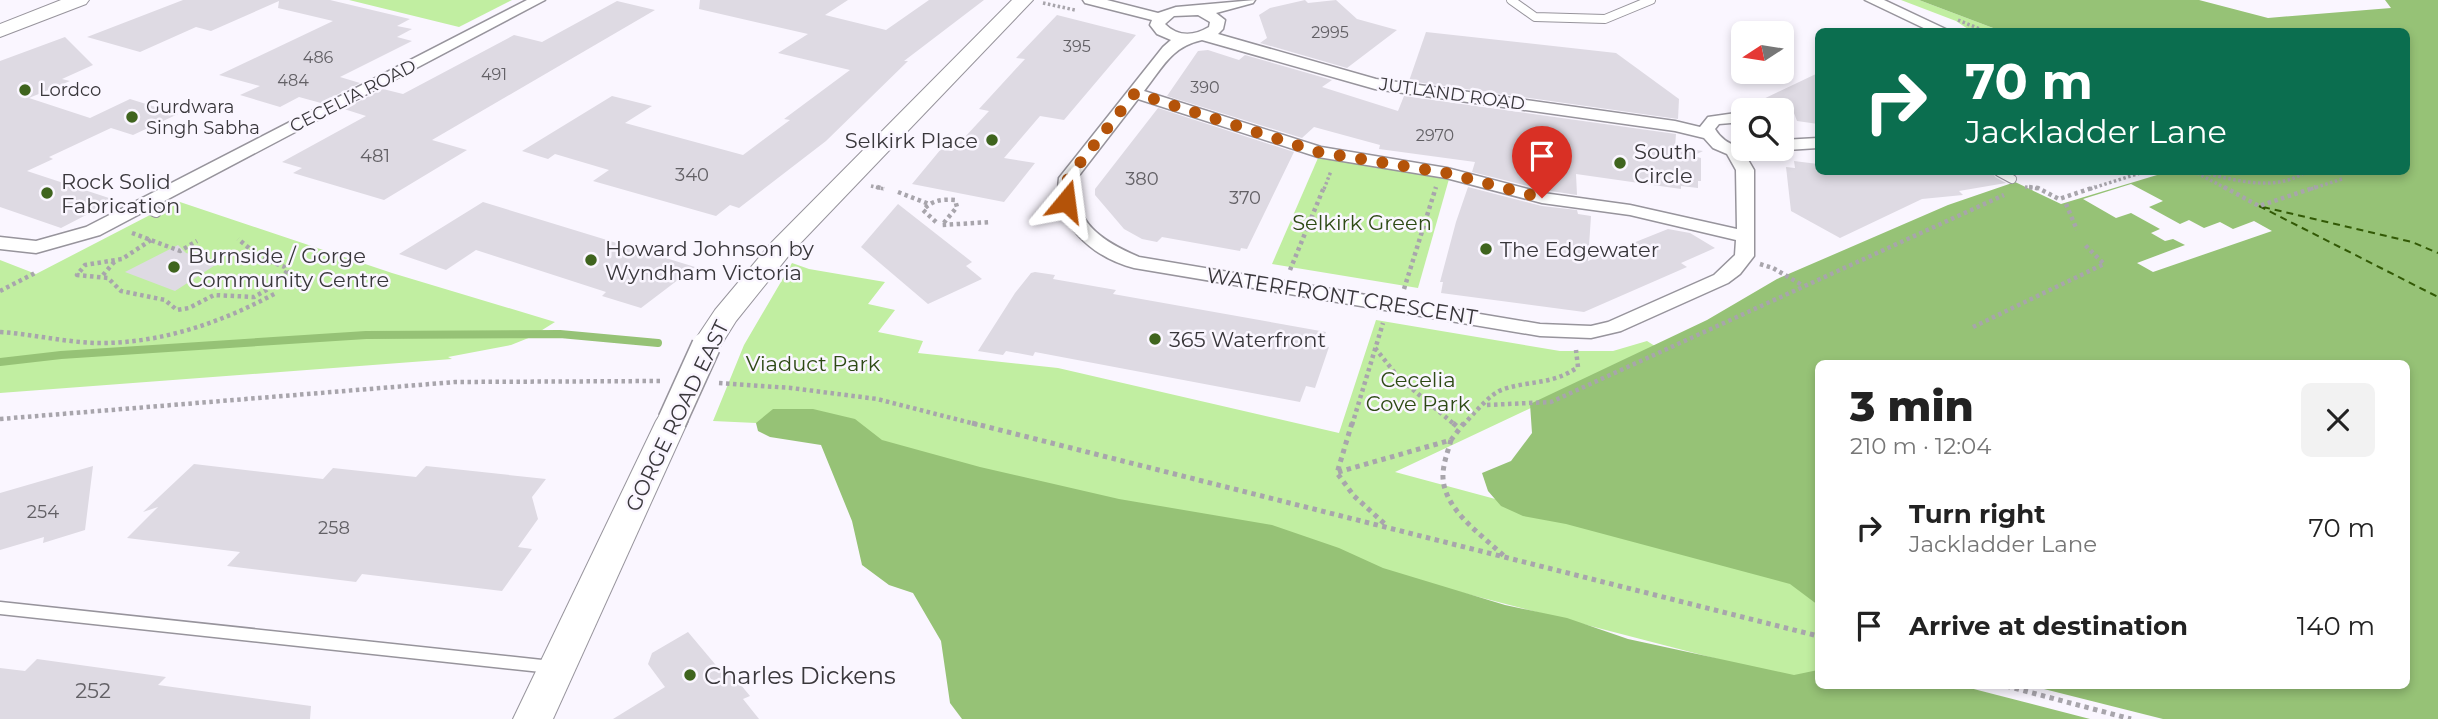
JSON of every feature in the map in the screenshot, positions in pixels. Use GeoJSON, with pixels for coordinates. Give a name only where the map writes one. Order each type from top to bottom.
{"type":"FeatureCollection","features":[{"type":"Feature","properties":{"kind":"main road"},"geometry":{"type":"LineString","coordinates":[[4,27],[79,0]]}},
{"type":"Feature","properties":{"kind":"main road","name":"GORGE ROAD EAST"},"geometry":{"type":"LineString","coordinates":[[533,719],[706,346],[725,316],[780,248],[1023,0]]}},
{"type":"Feature","properties":{"kind":"street","name":"CECELIA ROAD"},"geometry":{"type":"LineString","coordinates":[[0,243],[24,249],[41,247],[93,231],[149,209],[538,0]]}},
{"type":"Feature","properties":{"kind":"street"},"geometry":{"type":"LineString","coordinates":[[1090,0],[1160,18],[1175,11],[1213,20]]}},
{"type":"Feature","properties":{"kind":"street"},"geometry":{"type":"LineString","coordinates":[[1160,18],[1157,25],[1160,31],[1184,38],[1248,0]]}},
{"type":"Feature","properties":{"kind":"street"},"geometry":{"type":"LineString","coordinates":[[1872,0],[1936,28]]}},
{"type":"Feature","properties":{"kind":"street","name":"JUTLAND ROAD"},"geometry":{"type":"LineString","coordinates":[[1213,20],[1235,41],[1375,84],[1709,129]]}},
{"type":"Feature","properties":{"kind":"street","name":"WATERFRONT CRESCENT"},"geometry":{"type":"LineString","coordinates":[[1184,38],[1168,50],[1068,178],[1066,201],[1073,218],[1090,239],[1108,252],[1134,262],[1283,287],[1390,311],[1540,330],[1591,332],[1614,327],[1721,279],[1733,270],[1744,256],[1750,162]]}},
{"type":"Feature","properties":{"kind":"street"},"geometry":{"type":"LineString","coordinates":[[1135,93],[1318,152],[1418,167],[1542,198],[1630,210],[1746,237]]}},
{"type":"Feature","properties":{"kind":"street"},"geometry":{"type":"LineString","coordinates":[[1731,117],[1723,117],[1709,129],[1717,143],[1750,162]]}},
{"type":"Feature","properties":{"kind":"street"},"geometry":{"type":"LineString","coordinates":[[1794,142],[1814,142]]}},
{"type":"Feature","properties":{"kind":"lane"},"geometry":{"type":"LineString","coordinates":[[1511,0],[1535,17],[1605,19],[1651,0]]}},
{"type":"Feature","properties":{"kind":"lane"},"geometry":{"type":"LineString","coordinates":[[2005,175],[2012,179]]}},
{"type":"Feature","properties":{"kind":"lane"},"geometry":{"type":"LineString","coordinates":[[0,608],[555,668]]}},
{"type":"Feature","properties":{"kind":"path"},"geometry":{"type":"LineString","coordinates":[[1052,5],[1054,0]]}},
{"type":"Feature","properties":{"kind":"path"},"geometry":{"type":"LineString","coordinates":[[1283,287],[1333,164]]}},
{"type":"Feature","properties":{"kind":"path"},"geometry":{"type":"LineString","coordinates":[[2023,186],[2038,188],[2059,199],[2134,175]]}},
{"type":"Feature","properties":{"kind":"path"},"geometry":{"type":"LineString","coordinates":[[2203,175],[2259,206],[2342,180]]}},
{"type":"Feature","properties":{"kind":"path"},"geometry":{"type":"LineString","coordinates":[[2217,175],[2267,183],[2290,181],[2300,175]]}},
{"type":"Feature","properties":{"kind":"path"},"geometry":{"type":"LineString","coordinates":[[1337,473],[1376,348],[1390,311],[1407,283],[1438,178]]}},
{"type":"Feature","properties":{"kind":"path"},"geometry":{"type":"LineString","coordinates":[[898,192],[929,204]]}},
{"type":"Feature","properties":{"kind":"path"},"geometry":{"type":"LineString","coordinates":[[1487,405],[1551,402],[2011,192]]}},
{"type":"Feature","properties":{"kind":"path"},"geometry":{"type":"LineString","coordinates":[[936,222],[923,210],[929,204],[945,199],[957,202],[957,206],[942,225],[982,220],[991,222]]}},
{"type":"Feature","properties":{"kind":"path"},"geometry":{"type":"LineString","coordinates":[[2066,204],[2077,230]]}},
{"type":"Feature","properties":{"kind":"path"},"geometry":{"type":"LineString","coordinates":[[121,229],[180,251],[197,241]]}},
{"type":"Feature","properties":{"kind":"path"},"geometry":{"type":"LineString","coordinates":[[150,240],[134,253],[115,261],[91,262],[77,275],[83,278],[103,275],[113,280],[121,291],[157,297],[171,303],[177,310],[189,308],[214,295],[243,299],[254,297],[283,279],[288,271],[285,267],[261,258],[238,239]]}},
{"type":"Feature","properties":{"kind":"path"},"geometry":{"type":"LineString","coordinates":[[1973,327],[2104,264],[2084,244]]}},
{"type":"Feature","properties":{"kind":"path"},"geometry":{"type":"LineString","coordinates":[[103,275],[115,261]]}},
{"type":"Feature","properties":{"kind":"path"},"geometry":{"type":"LineString","coordinates":[[1759,264],[1773,268],[1803,286]]}},
{"type":"Feature","properties":{"kind":"path"},"geometry":{"type":"LineString","coordinates":[[0,291],[37,271]]}},
{"type":"Feature","properties":{"kind":"path"},"geometry":{"type":"LineString","coordinates":[[0,332],[98,343],[156,337],[257,304],[276,293]]}},
{"type":"Feature","properties":{"kind":"path"},"geometry":{"type":"LineString","coordinates":[[1505,556],[1453,506],[1443,477],[1451,440],[1459,428],[1502,389],[1544,383],[1565,376],[1578,367],[1579,357],[1570,332]]}},
{"type":"Feature","properties":{"kind":"path"},"geometry":{"type":"LineString","coordinates":[[1376,348],[1399,378],[1459,428]]}},
{"type":"Feature","properties":{"kind":"path"},"geometry":{"type":"LineString","coordinates":[[1337,473],[1451,440]]}},
{"type":"Feature","properties":{"kind":"path"},"geometry":{"type":"LineString","coordinates":[[1337,473],[1354,496],[1390,527],[1815,635]]}},
{"type":"Feature","properties":{"kind":"path"},"geometry":{"type":"LineString","coordinates":[[2017,689],[2131,719]]}},
{"type":"Feature","properties":{"kind":"green space"},"geometry":{"type":"Polygon","coordinates":[[[349,0],[512,0],[459,27],[349,0]]]}},
{"type":"Feature","properties":{"kind":"green space"},"geometry":{"type":"Polygon","coordinates":[[[1901,0],[1919,0],[1993,28],[1966,28],[1956,21],[1901,0]]]}},
{"type":"Feature","properties":{"kind":"green space","name":"Selkirk Green"},"geometry":{"type":"Polygon","coordinates":[[[1318,158],[1449,179],[1418,288],[1272,264],[1318,158]]]}},
{"type":"Feature","properties":{"kind":"green space"},"geometry":{"type":"Polygon","coordinates":[[[177,201],[392,273],[555,322],[531,337],[511,345],[448,357],[452,359],[0,393],[0,260],[36,274],[177,201]]]}},
{"type":"Feature","properties":{"kind":"green space","name":"Viaduct Park"},"geometry":{"type":"Polygon","coordinates":[[[792,263],[809,269],[885,282],[868,304],[895,310],[878,332],[923,341],[918,353],[1058,368],[1339,433],[1376,320],[1560,351],[1613,351],[1647,341],[1658,348],[1395,472],[1499,500],[1815,574],[1815,684],[1013,476],[756,423],[713,421],[744,345],[792,263]]]}},
{"type":"Feature","properties":{"kind":"shaded area"},"geometry":{"type":"Polygon","coordinates":[[[1919,0],[2199,0],[2268,18],[2391,8],[2385,0],[2438,0],[2438,719],[962,719],[950,703],[941,641],[913,593],[889,585],[862,565],[852,521],[821,445],[770,437],[758,431],[756,423],[773,409],[813,409],[855,419],[882,440],[980,467],[1119,499],[1272,525],[1339,548],[1383,568],[1505,605],[1567,618],[1628,639],[1794,675],[1815,671],[1815,689],[2410,689],[2410,360],[1815,360],[1815,603],[1790,584],[1566,524],[1523,516],[1501,506],[1488,491],[1482,473],[1511,461],[1532,433],[1530,404],[1707,320],[1777,279],[1948,205],[2015,182],[2061,204],[2157,175],[2410,175],[2410,28],[1993,28],[1919,0]]]}},
{"type":"Feature","properties":{"kind":"pier"},"geometry":{"type":"Polygon","coordinates":[[[2131,184],[2163,201],[2149,207],[2180,224],[2189,220],[2204,228],[2220,222],[2233,229],[2254,221],[2272,231],[2153,272],[2137,263],[2185,245],[2173,239],[2165,241],[2151,233],[2160,229],[2131,213],[2116,218],[2083,199],[2131,184]]]}},
{"type":"Feature","properties":{"kind":"pier"},"geometry":{"type":"Polygon","coordinates":[[[1974,689],[2044,689],[2163,719],[2090,719],[1974,689]]]}},
{"type":"Feature","properties":{"kind":"building"},"geometry":{"type":"Polygon","coordinates":[[[183,0],[330,0],[410,19],[397,26],[412,29],[397,37],[412,41],[340,77],[360,83],[321,103],[299,97],[280,107],[240,95],[260,86],[219,75],[333,21],[278,8],[279,1],[211,31],[196,27],[140,52],[87,37],[183,0]]]}},
{"type":"Feature","properties":{"kind":"building"},"geometry":{"type":"Polygon","coordinates":[[[700,0],[848,0],[825,15],[886,30],[929,0],[984,0],[904,61],[908,61],[826,141],[739,208],[730,205],[716,216],[593,181],[609,170],[555,154],[548,159],[522,151],[612,96],[652,106],[625,123],[743,155],[790,120],[784,119],[850,70],[778,53],[808,34],[699,9],[700,0]]]}},
{"type":"Feature","properties":{"kind":"building"},"geometry":{"type":"Polygon","coordinates":[[[1305,0],[1308,3],[1336,0],[1357,19],[1397,30],[1347,68],[1260,43],[1267,38],[1259,15],[1270,8],[1305,0]]]}},
{"type":"Feature","properties":{"kind":"building"},"geometry":{"type":"Polygon","coordinates":[[[617,1],[655,10],[432,140],[467,150],[384,200],[293,173],[302,168],[282,162],[366,116],[344,109],[383,89],[403,94],[514,35],[542,42],[617,1]]]}},
{"type":"Feature","properties":{"kind":"building","name":"Selkirk Place"},"geometry":{"type":"Polygon","coordinates":[[[1057,15],[1136,35],[1064,120],[1040,116],[1004,158],[1035,163],[1004,202],[912,184],[941,149],[952,151],[989,111],[979,109],[1025,59],[1016,58],[1057,15]]]}},
{"type":"Feature","properties":{"kind":"building"},"geometry":{"type":"Polygon","coordinates":[[[1426,32],[1616,53],[1679,99],[1678,119],[1409,81],[1426,32]]]}},
{"type":"Feature","properties":{"kind":"building"},"geometry":{"type":"Polygon","coordinates":[[[65,37],[93,65],[62,79],[70,81],[29,98],[90,118],[130,99],[178,114],[133,135],[111,128],[49,157],[53,159],[27,171],[115,200],[61,228],[0,207],[0,61],[65,37]]]}},
{"type":"Feature","properties":{"kind":"building"},"geometry":{"type":"Polygon","coordinates":[[[1208,50],[1239,60],[1245,55],[1332,80],[1322,87],[1398,111],[1404,96],[1676,134],[1675,147],[1703,151],[1693,156],[1701,158],[1701,181],[1698,181],[1698,188],[1681,186],[1681,189],[1576,174],[1577,195],[1544,190],[1472,172],[1475,162],[1379,149],[1380,145],[1314,127],[1302,138],[1167,96],[1198,51],[1208,50]]]}},
{"type":"Feature","properties":{"kind":"building"},"geometry":{"type":"Polygon","coordinates":[[[1815,74],[1815,124],[1797,121],[1794,98],[1766,98],[1815,74]]]}},
{"type":"Feature","properties":{"kind":"building"},"geometry":{"type":"Polygon","coordinates":[[[1158,108],[1294,152],[1247,249],[1241,248],[1240,251],[1162,237],[1157,242],[1142,239],[1124,229],[1095,195],[1095,189],[1158,108]]]}},
{"type":"Feature","properties":{"kind":"building"},"geometry":{"type":"Polygon","coordinates":[[[1794,161],[1815,164],[1815,175],[1994,175],[2006,183],[1959,191],[1963,195],[1922,199],[1840,238],[1791,211],[1786,167],[1795,168],[1794,161]]]}},
{"type":"Feature","properties":{"kind":"building"},"geometry":{"type":"Polygon","coordinates":[[[1468,187],[1542,206],[1577,210],[1578,214],[1591,216],[1588,261],[1668,229],[1690,233],[1715,248],[1681,263],[1687,267],[1584,312],[1441,293],[1443,282],[1440,282],[1468,187]]]}},
{"type":"Feature","properties":{"kind":"building","name":"Howard Johnson by Wyndham Victoria"},"geometry":{"type":"Polygon","coordinates":[[[483,202],[695,267],[641,308],[602,296],[606,292],[476,250],[446,270],[399,254],[483,202]]]}},
{"type":"Feature","properties":{"kind":"building","name":"Selkirk Place"},"geometry":{"type":"Polygon","coordinates":[[[898,204],[972,262],[966,266],[982,279],[928,304],[861,247],[898,204]]]}},
{"type":"Feature","properties":{"kind":"building","name":"Burnside / Gorge Community Centre"},"geometry":{"type":"Polygon","coordinates":[[[178,245],[186,253],[220,262],[175,291],[125,272],[178,245]]]}},
{"type":"Feature","properties":{"kind":"building","name":"365 Waterfront"},"geometry":{"type":"Polygon","coordinates":[[[1031,273],[1055,275],[1053,279],[1116,290],[1113,294],[1326,332],[1321,346],[1329,347],[1315,388],[1306,386],[1300,402],[1035,352],[1033,356],[1006,351],[1003,355],[978,351],[1015,293],[1031,273]]]}},
{"type":"Feature","properties":{"kind":"building"},"geometry":{"type":"Polygon","coordinates":[[[194,464],[323,479],[333,468],[416,477],[426,466],[546,479],[532,497],[538,519],[518,547],[532,549],[502,591],[362,574],[356,582],[227,566],[240,552],[127,538],[158,507],[143,512],[194,464]]]}},
{"type":"Feature","properties":{"kind":"building"},"geometry":{"type":"Polygon","coordinates":[[[93,466],[85,530],[43,543],[44,537],[0,550],[0,493],[93,466]]]}},
{"type":"Feature","properties":{"kind":"building","name":"Charles Dickens"},"geometry":{"type":"Polygon","coordinates":[[[688,632],[725,676],[731,673],[750,696],[743,699],[759,719],[613,719],[665,687],[648,664],[652,653],[688,632]]]}},
{"type":"Feature","properties":{"kind":"building"},"geometry":{"type":"Polygon","coordinates":[[[37,659],[166,677],[158,685],[311,706],[310,719],[0,719],[0,668],[25,671],[37,659]]]}},
{"type":"Feature","properties":{"kind":"waterway"},"geometry":{"type":"LineString","coordinates":[[0,362],[61,355],[366,335],[560,334],[658,343]]}},
{"type":"Feature","properties":{"kind":"ferry route"},"geometry":{"type":"LineString","coordinates":[[2259,206],[2438,297]]}},
{"type":"Feature","properties":{"kind":"ferry route"},"geometry":{"type":"LineString","coordinates":[[2263,207],[2412,242],[2438,253]]}},
{"type":"Feature","properties":{"kind":"place","name":"Lordco"},"geometry":{"type":"Point","coordinates":[25,90]}},
{"type":"Feature","properties":{"kind":"place","name":"Gurdwara Singh Sabha"},"geometry":{"type":"Point","coordinates":[132,117]}},
{"type":"Feature","properties":{"kind":"place","name":"Selkirk Place"},"geometry":{"type":"Point","coordinates":[992,140]}},
{"type":"Feature","properties":{"kind":"place","name":"South Circle"},"geometry":{"type":"Point","coordinates":[1620,163]}},
{"type":"Feature","properties":{"kind":"place","name":"Rock Solid Fabrication"},"geometry":{"type":"Point","coordinates":[47,193]}},
{"type":"Feature","properties":{"kind":"place","name":"The Edgewater"},"geometry":{"type":"Point","coordinates":[1486,249]}},
{"type":"Feature","properties":{"kind":"place","name":"Howard Johnson by Wyndham Victoria"},"geometry":{"type":"Point","coordinates":[591,260]}},
{"type":"Feature","properties":{"kind":"place","name":"Burnside / Gorge Community Centre"},"geometry":{"type":"Point","coordinates":[174,267]}},
{"type":"Feature","properties":{"kind":"place","name":"365 Waterfront"},"geometry":{"type":"Point","coordinates":[1155,339]}},
{"type":"Feature","properties":{"kind":"place","name":"Charles Dickens"},"geometry":{"type":"Point","coordinates":[690,675]}},
{"type":"Feature","properties":{"kind":"route"},"geometry":{"type":"LineString","coordinates":[[1066,201],[1065,188],[1068,178],[1135,93],[1318,152],[1418,167],[1542,198]]}},
{"type":"Feature","properties":{"kind":"park label","name":"Cecelia Cove Park"},"geometry":{"type":"Point","coordinates":[1418,391]}}]}
